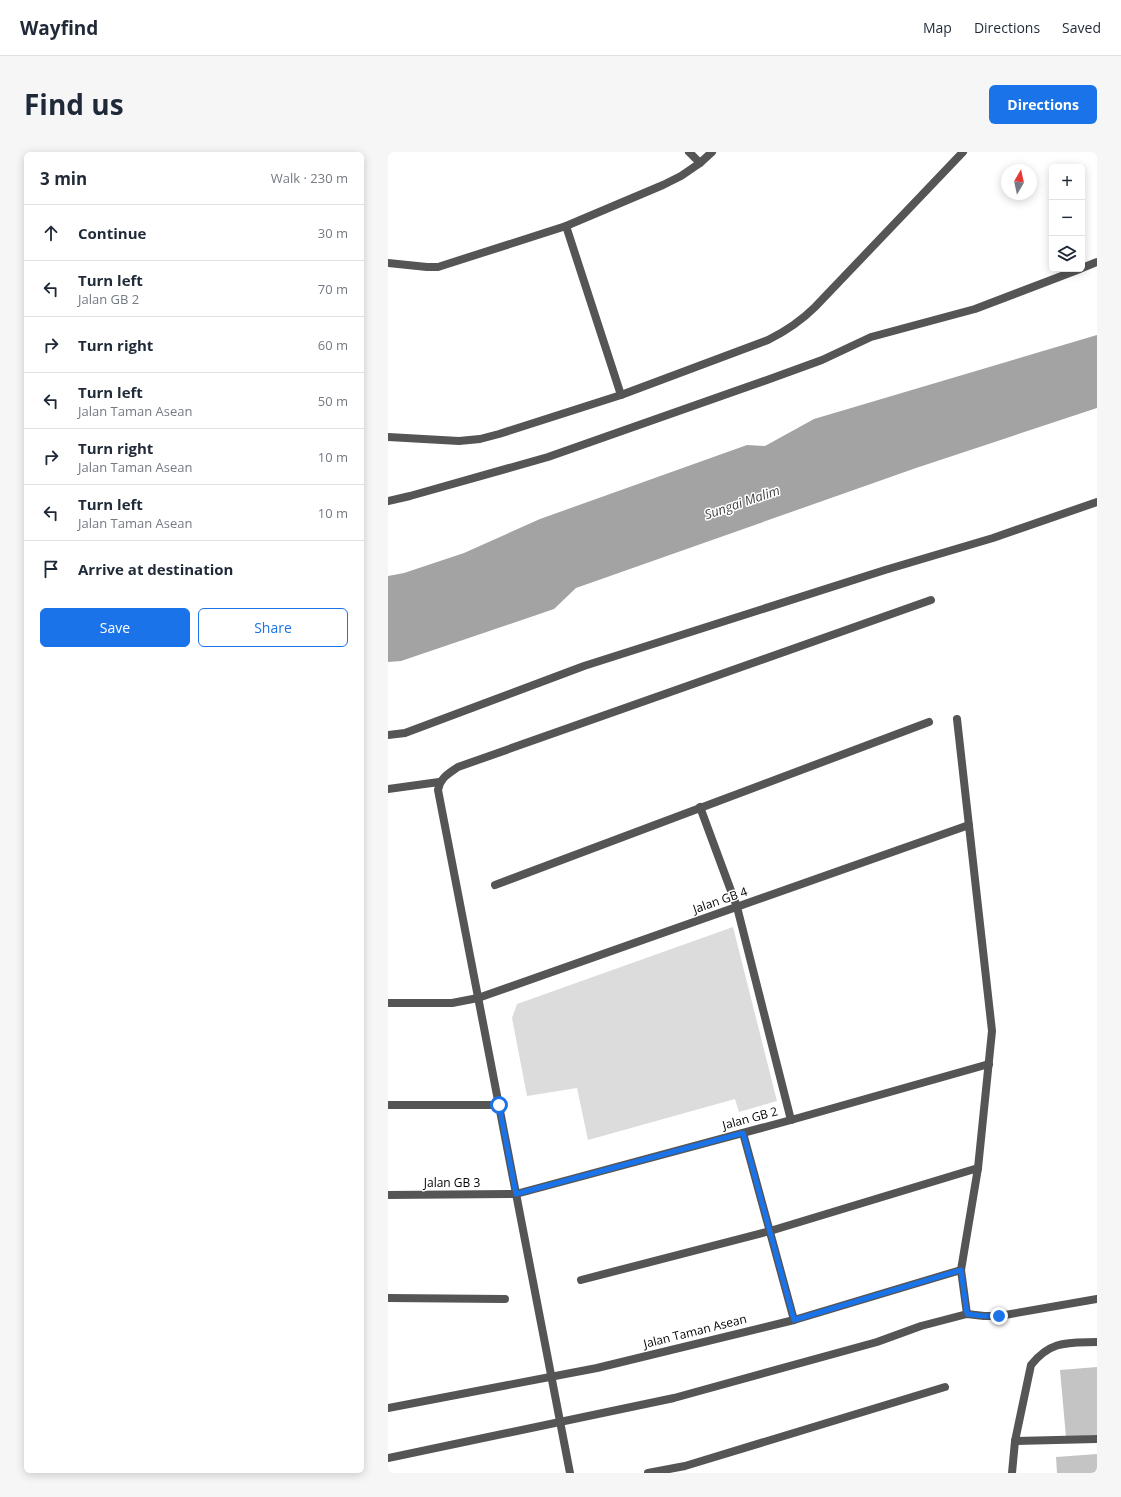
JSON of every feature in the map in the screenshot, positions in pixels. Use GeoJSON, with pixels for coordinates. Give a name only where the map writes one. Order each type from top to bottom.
{"type":"FeatureCollection","features":[{"type":"Feature","properties":{"kind":"street"},"geometry":{"type":"LineString","coordinates":[[689,152],[700,163]]}},
{"type":"Feature","properties":{"kind":"street"},"geometry":{"type":"LineString","coordinates":[[388,263],[438,267],[566,226],[681,176],[700,163],[712,152]]}},
{"type":"Feature","properties":{"kind":"street"},"geometry":{"type":"LineString","coordinates":[[388,437],[459,441],[480,439],[621,395],[768,340],[784,332],[800,321],[821,302],[963,152]]}},
{"type":"Feature","properties":{"kind":"street"},"geometry":{"type":"LineString","coordinates":[[566,226],[621,395]]}},
{"type":"Feature","properties":{"kind":"street"},"geometry":{"type":"LineString","coordinates":[[1085,266],[1097,262]]}},
{"type":"Feature","properties":{"kind":"street"},"geometry":{"type":"LineString","coordinates":[[388,501],[548,457],[822,360],[871,337],[976,309],[1071,272]]}},
{"type":"Feature","properties":{"kind":"street"},"geometry":{"type":"LineString","coordinates":[[388,735],[406,733],[584,666],[885,570],[993,538],[1097,502]]}},
{"type":"Feature","properties":{"kind":"street"},"geometry":{"type":"LineString","coordinates":[[388,789],[439,782],[447,774],[458,767],[931,600]]}},
{"type":"Feature","properties":{"kind":"street"},"geometry":{"type":"LineString","coordinates":[[957,719],[992,1031],[978,1168],[961,1270],[967,1314]]}},
{"type":"Feature","properties":{"kind":"street"},"geometry":{"type":"LineString","coordinates":[[495,885],[929,722]]}},
{"type":"Feature","properties":{"kind":"street"},"geometry":{"type":"LineString","coordinates":[[439,782],[438,790],[570,1473]]}},
{"type":"Feature","properties":{"kind":"street"},"geometry":{"type":"LineString","coordinates":[[700,808],[737,907],[791,1120]]}},
{"type":"Feature","properties":{"kind":"street","name":"Jalan GB 4"},"geometry":{"type":"LineString","coordinates":[[388,1003],[452,1003],[478,998],[969,825]]}},
{"type":"Feature","properties":{"kind":"street","name":"Jalan GB 2"},"geometry":{"type":"LineString","coordinates":[[516,1194],[791,1120],[989,1064]]}},
{"type":"Feature","properties":{"kind":"street"},"geometry":{"type":"LineString","coordinates":[[388,1105],[499,1105]]}},
{"type":"Feature","properties":{"kind":"street"},"geometry":{"type":"LineString","coordinates":[[743,1133],[794,1320]]}},
{"type":"Feature","properties":{"kind":"street"},"geometry":{"type":"LineString","coordinates":[[581,1280],[770,1231],[978,1168]]}},
{"type":"Feature","properties":{"kind":"street","name":"Jalan GB 3"},"geometry":{"type":"LineString","coordinates":[[388,1195],[516,1194]]}},
{"type":"Feature","properties":{"kind":"street","name":"Jalan Taman Asean"},"geometry":{"type":"LineString","coordinates":[[388,1408],[597,1368],[794,1320],[961,1270]]}},
{"type":"Feature","properties":{"kind":"street"},"geometry":{"type":"LineString","coordinates":[[388,1298],[505,1299]]}},
{"type":"Feature","properties":{"kind":"street"},"geometry":{"type":"LineString","coordinates":[[388,1458],[674,1398],[877,1342],[921,1326],[967,1314],[999,1316],[1097,1299]]}},
{"type":"Feature","properties":{"kind":"street"},"geometry":{"type":"LineString","coordinates":[[1012,1473],[1015,1441],[1031,1365],[1039,1355],[1060,1344],[1097,1342]]}},
{"type":"Feature","properties":{"kind":"street"},"geometry":{"type":"LineString","coordinates":[[648,1473],[685,1466],[945,1387]]}},
{"type":"Feature","properties":{"kind":"street"},"geometry":{"type":"LineString","coordinates":[[1015,1441],[1097,1439]]}},
{"type":"Feature","properties":{"kind":"shaded area"},"geometry":{"type":"Polygon","coordinates":[[[733,927],[777,1101],[739,1112],[735,1099],[588,1140],[577,1088],[527,1096],[512,1018],[517,1004],[733,927]]]}},
{"type":"Feature","properties":{"kind":"water","name":"Sungai Malim"},"geometry":{"type":"Polygon","coordinates":[[[1097,335],[1097,408],[916,468],[576,588],[554,609],[401,661],[388,662],[388,576],[404,573],[464,553],[540,519],[747,445],[765,446],[814,419],[1097,335]]]}},
{"type":"Feature","properties":{"kind":"building"},"geometry":{"type":"Polygon","coordinates":[[[1097,1367],[1097,1435],[1066,1437],[1060,1370],[1097,1367]]]}},
{"type":"Feature","properties":{"kind":"building"},"geometry":{"type":"Polygon","coordinates":[[[1097,1454],[1097,1473],[1057,1473],[1056,1457],[1097,1454]]]}},
{"type":"Feature","properties":{"kind":"route"},"geometry":{"type":"LineString","coordinates":[[499,1105],[516,1194],[743,1133],[794,1320],[961,1270],[967,1314],[999,1316]]}}]}
